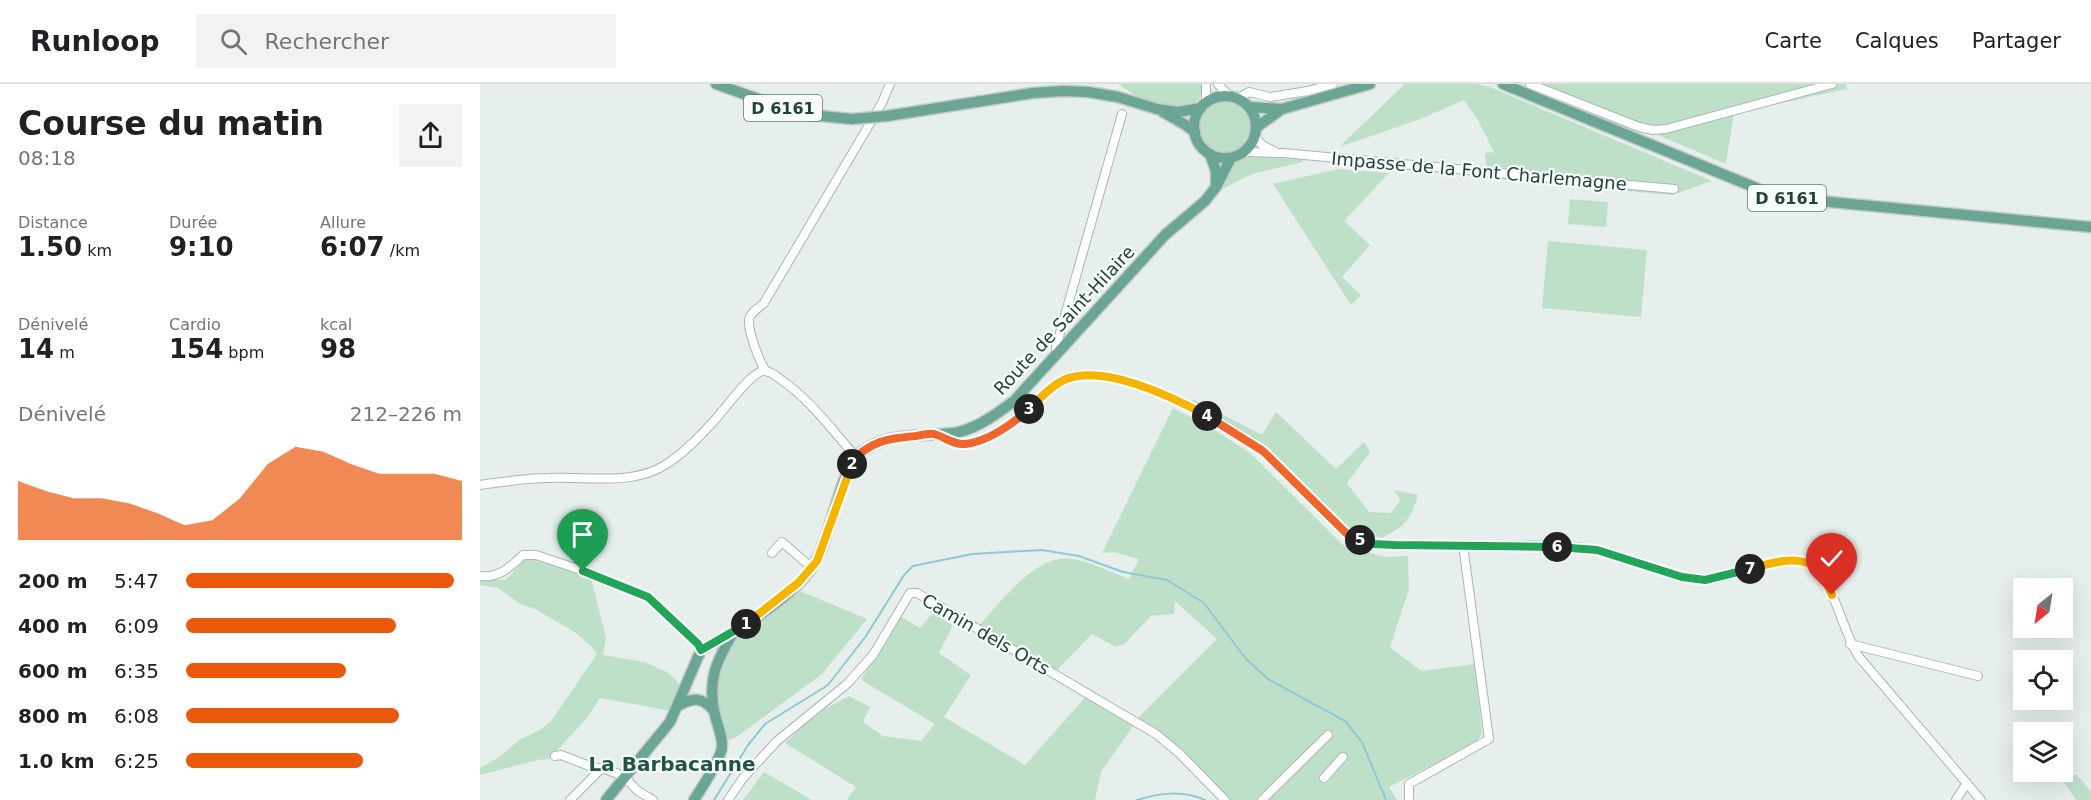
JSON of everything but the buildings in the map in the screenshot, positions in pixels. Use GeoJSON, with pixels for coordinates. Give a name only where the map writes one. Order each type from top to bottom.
{"type":"FeatureCollection","features":[{"type":"Feature","properties":{"kind":"main road","name":"D 6161"},"geometry":{"type":"LineString","coordinates":[[716,84],[800,114],[852,119],[886,116],[1033,93],[1063,91],[1118,97],[1157,109],[1184,112],[1203,105]]}},
{"type":"Feature","properties":{"kind":"main road"},"geometry":{"type":"LineString","coordinates":[[1249,107],[1282,109],[1370,84]]}},
{"type":"Feature","properties":{"kind":"main road","name":"D 6161"},"geometry":{"type":"LineString","coordinates":[[1503,84],[1748,185],[1788,198],[2091,227]]}},
{"type":"Feature","properties":{"kind":"main road"},"geometry":{"type":"LineString","coordinates":[[1256,132],[1256,118],[1249,107],[1233,97],[1216,97],[1203,105],[1195,120],[1195,132],[1200,146],[1220,158],[1231,158],[1244,152],[1256,132],[1282,109]]}},
{"type":"Feature","properties":{"kind":"main road","name":"D 6161"},"geometry":{"type":"LineString","coordinates":[[1157,109],[1195,132]]}},
{"type":"Feature","properties":{"kind":"main road"},"geometry":{"type":"LineString","coordinates":[[1210,154],[1216,171],[1216,187]]}},
{"type":"Feature","properties":{"kind":"main road","name":"Route de Saint-Hilaire"},"geometry":{"type":"LineString","coordinates":[[856,457],[873,444],[891,438],[959,432],[994,417],[1014,401],[1165,235],[1205,201],[1216,187],[1231,158]]}},
{"type":"Feature","properties":{"kind":"main road"},"geometry":{"type":"LineString","coordinates":[[606,800],[623,776],[670,722],[701,650],[734,633],[790,591],[812,568],[819,556],[844,483],[856,457]]}},
{"type":"Feature","properties":{"kind":"main road"},"geometry":{"type":"LineString","coordinates":[[694,800],[709,776],[722,747],[711,690],[713,674],[734,633]]}},
{"type":"Feature","properties":{"kind":"main road"},"geometry":{"type":"LineString","coordinates":[[701,650],[712,652],[726,645]]}},
{"type":"Feature","properties":{"kind":"main road"},"geometry":{"type":"LineString","coordinates":[[701,650],[710,657],[713,674]]}},
{"type":"Feature","properties":{"kind":"main road"},"geometry":{"type":"LineString","coordinates":[[678,706],[686,701],[699,699],[709,705],[714,712]]}},
{"type":"Feature","properties":{"kind":"street"},"geometry":{"type":"LineString","coordinates":[[765,370],[752,337],[749,320],[752,312],[764,303],[882,103],[890,84]]}},
{"type":"Feature","properties":{"kind":"street"},"geometry":{"type":"LineString","coordinates":[[1203,105],[1206,84]]}},
{"type":"Feature","properties":{"kind":"street"},"geometry":{"type":"LineString","coordinates":[[1218,84],[1233,97],[1249,92],[1270,97],[1308,91],[1333,84]]}},
{"type":"Feature","properties":{"kind":"street"},"geometry":{"type":"LineString","coordinates":[[1530,84],[1631,124],[1653,130],[1832,84]]}},
{"type":"Feature","properties":{"kind":"street"},"geometry":{"type":"LineString","coordinates":[[1057,354],[1056,347],[1122,114]]}},
{"type":"Feature","properties":{"kind":"street"},"geometry":{"type":"LineString","coordinates":[[1256,132],[1267,149],[1283,153]]}},
{"type":"Feature","properties":{"kind":"street","name":"Impasse de la Font Charlemagne"},"geometry":{"type":"LineString","coordinates":[[1244,152],[1283,153],[1674,189]]}},
{"type":"Feature","properties":{"kind":"street"},"geometry":{"type":"LineString","coordinates":[[480,485],[548,477],[629,477],[651,473],[666,465],[681,452],[714,422],[751,379],[765,370],[805,399],[856,457]]}},
{"type":"Feature","properties":{"kind":"street"},"geometry":{"type":"LineString","coordinates":[[934,434],[948,441],[964,444],[984,438],[1023,415],[1062,381],[1076,376],[1108,377],[1166,395],[1237,433],[1263,451],[1347,534],[1372,544],[1577,547],[1613,555],[1682,577],[1705,580],[1768,563],[1804,562],[1814,566],[1824,579],[1851,644],[1890,694],[1981,800]]}},
{"type":"Feature","properties":{"kind":"street"},"geometry":{"type":"LineString","coordinates":[[772,553],[782,542],[812,568]]}},
{"type":"Feature","properties":{"kind":"street"},"geometry":{"type":"LineString","coordinates":[[1409,800],[1408,784],[1489,739],[1463,545]]}},
{"type":"Feature","properties":{"kind":"street"},"geometry":{"type":"LineString","coordinates":[[480,576],[491,577],[506,571],[522,555],[536,555],[593,574],[648,597],[698,644],[701,650]]}},
{"type":"Feature","properties":{"kind":"street","name":"Camin dels Orts"},"geometry":{"type":"LineString","coordinates":[[728,800],[743,778],[777,741],[854,677],[873,655],[910,593],[917,593],[1156,734],[1179,753],[1225,800]]}},
{"type":"Feature","properties":{"kind":"street"},"geometry":{"type":"LineString","coordinates":[[1851,644],[1978,676]]}},
{"type":"Feature","properties":{"kind":"street"},"geometry":{"type":"LineString","coordinates":[[1262,800],[1328,735]]}},
{"type":"Feature","properties":{"kind":"street"},"geometry":{"type":"LineString","coordinates":[[555,756],[561,755],[623,776],[638,791],[653,800]]}},
{"type":"Feature","properties":{"kind":"street"},"geometry":{"type":"LineString","coordinates":[[1324,778],[1342,756]]}},
{"type":"Feature","properties":{"kind":"street"},"geometry":{"type":"LineString","coordinates":[[570,800],[602,768]]}},
{"type":"Feature","properties":{"kind":"street"},"geometry":{"type":"LineString","coordinates":[[1956,800],[1967,783]]}},
{"type":"Feature","properties":{"kind":"green space"},"geometry":{"type":"Polygon","coordinates":[[[1118,84],[1202,84],[1201,95],[1196,102],[1189,106],[1179,107],[1157,104],[1138,97],[1118,84]]]}},
{"type":"Feature","properties":{"kind":"green space"},"geometry":{"type":"Polygon","coordinates":[[[1405,84],[1477,84],[1490,87],[1712,181],[1672,195],[1487,178],[1485,153],[1494,152],[1479,122],[1464,100],[1423,118],[1339,147],[1405,84]]]}},
{"type":"Feature","properties":{"kind":"green space"},"geometry":{"type":"Polygon","coordinates":[[[1539,84],[1846,84],[1847,89],[1734,113],[1726,164],[1539,84]]]}},
{"type":"Feature","properties":{"kind":"green space"},"geometry":{"type":"Polygon","coordinates":[[[1225,98],[1235,100],[1244,106],[1250,115],[1252,125],[1250,135],[1244,144],[1235,150],[1225,152],[1215,150],[1206,144],[1200,135],[1198,125],[1200,115],[1206,106],[1215,100],[1225,98]]]}},
{"type":"Feature","properties":{"kind":"green space"},"geometry":{"type":"Polygon","coordinates":[[[1246,156],[1303,159],[1303,162],[1252,174],[1222,189],[1229,170],[1246,156]]]}},
{"type":"Feature","properties":{"kind":"green space"},"geometry":{"type":"Polygon","coordinates":[[[1338,169],[1389,173],[1344,221],[1370,245],[1342,277],[1361,295],[1351,305],[1273,184],[1338,169]]]}},
{"type":"Feature","properties":{"kind":"green space"},"geometry":{"type":"Polygon","coordinates":[[[1570,199],[1608,202],[1606,227],[1568,224],[1570,199]]]}},
{"type":"Feature","properties":{"kind":"green space"},"geometry":{"type":"Polygon","coordinates":[[[1548,241],[1647,250],[1641,317],[1542,308],[1548,241]]]}},
{"type":"Feature","properties":{"kind":"green space"},"geometry":{"type":"Polygon","coordinates":[[[1193,399],[1262,435],[1276,412],[1336,469],[1364,442],[1370,452],[1347,483],[1369,512],[1391,513],[1401,500],[1394,490],[1418,495],[1409,517],[1402,526],[1382,538],[1349,529],[1303,491],[1262,451],[1189,406],[1193,399]]]}},
{"type":"Feature","properties":{"kind":"green space"},"geometry":{"type":"Polygon","coordinates":[[[1173,408],[1213,429],[1250,453],[1343,545],[1385,557],[1408,556],[1409,589],[1390,647],[1421,671],[1475,664],[1482,734],[1475,743],[1389,787],[1397,800],[1228,800],[1138,719],[1101,772],[1095,800],[847,800],[856,787],[785,743],[814,715],[849,696],[870,707],[863,722],[883,736],[921,741],[935,724],[861,680],[898,615],[920,628],[932,614],[953,625],[939,653],[971,675],[944,717],[1025,765],[1090,692],[1138,718],[1217,639],[1175,601],[1174,614],[1151,616],[1124,644],[1116,647],[1092,634],[1056,671],[978,627],[1020,582],[1045,564],[1059,559],[1086,562],[1129,579],[1139,559],[1113,552],[1102,553],[1173,408]]]}},
{"type":"Feature","properties":{"kind":"green space"},"geometry":{"type":"Polygon","coordinates":[[[531,559],[591,578],[606,638],[603,655],[644,662],[667,672],[681,685],[671,711],[600,698],[587,718],[549,759],[480,775],[480,768],[501,756],[519,740],[540,730],[551,721],[597,654],[576,633],[537,610],[519,603],[498,588],[480,585],[480,579],[506,580],[523,561],[531,559]]]}},
{"type":"Feature","properties":{"kind":"green space"},"geometry":{"type":"Polygon","coordinates":[[[800,591],[867,619],[822,674],[728,741],[721,714],[718,688],[719,675],[728,650],[737,639],[800,591]]]}},
{"type":"Feature","properties":{"kind":"green space"},"geometry":{"type":"Polygon","coordinates":[[[764,772],[812,800],[743,800],[764,772]]]}},
{"type":"Feature","properties":{"kind":"green space"},"geometry":{"type":"Polygon","coordinates":[[[2076,774],[2091,792],[2091,800],[2076,800],[2064,782],[2073,782],[2073,776],[2076,774]]]}},
{"type":"Feature","properties":{"kind":"waterway"},"geometry":{"type":"LineString","coordinates":[[714,800],[748,745],[765,724],[828,685],[866,636],[904,575],[913,566],[972,554],[1042,550],[1079,556],[1123,572],[1167,580],[1204,603],[1246,659],[1268,679],[1345,721],[1362,742],[1386,800]]}},
{"type":"Feature","properties":{"kind":"waterway"},"geometry":{"type":"LineString","coordinates":[[1137,800],[1171,794],[1188,795],[1205,800]]}},
{"type":"Feature","properties":{"kind":"district","name":"La Barbacanne"},"geometry":{"type":"Point","coordinates":[672,764]}},
{"type":"Feature","properties":{"kind":"route"},"geometry":{"type":"LineString","coordinates":[[583,571],[648,597],[669,615],[698,644],[701,650],[734,633],[765,611],[790,591],[812,568],[819,556],[851,466],[856,457],[873,444],[891,438],[934,434],[948,441],[964,444],[984,438],[1023,415],[1062,381],[1076,376],[1108,377],[1136,384],[1166,395],[1237,433],[1263,451],[1347,534],[1365,542],[1395,545],[1577,547],[1597,550],[1682,577],[1705,580],[1768,563],[1804,562],[1814,566],[1832,595]]}}]}
